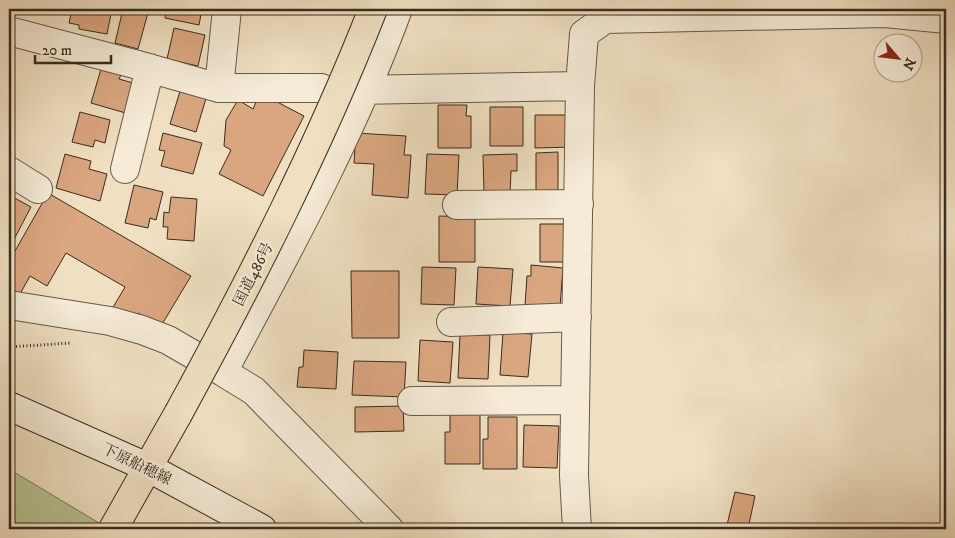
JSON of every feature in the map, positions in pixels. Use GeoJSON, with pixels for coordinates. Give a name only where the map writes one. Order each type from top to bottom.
{"type":"FeatureCollection","features":[{"type":"Feature","properties":{"kind":"highway","name":"国道486号"},"geometry":{"type":"LineString","coordinates":[[113,529],[178,414],[268,245],[316,142],[373,9]]}},
{"type":"Feature","properties":{"kind":"street"},"geometry":{"type":"LineString","coordinates":[[219,88],[227,9]]}},
{"type":"Feature","properties":{"kind":"street"},"geometry":{"type":"LineString","coordinates":[[223,372],[325,176],[360,91],[398,9]]}},
{"type":"Feature","properties":{"kind":"street"},"geometry":{"type":"LineString","coordinates":[[577,529],[574,476],[576,317],[580,86],[584,34],[605,19],[885,13],[946,19]]}},
{"type":"Feature","properties":{"kind":"street"},"geometry":{"type":"LineString","coordinates":[[9,31],[219,88],[321,88]]}},
{"type":"Feature","properties":{"kind":"street"},"geometry":{"type":"LineString","coordinates":[[125,169],[150,68]]}},
{"type":"Feature","properties":{"kind":"street"},"geometry":{"type":"LineString","coordinates":[[360,91],[580,86]]}},
{"type":"Feature","properties":{"kind":"street"},"geometry":{"type":"LineString","coordinates":[[9,171],[38,189]]}},
{"type":"Feature","properties":{"kind":"street"},"geometry":{"type":"LineString","coordinates":[[457,205],[579,204]]}},
{"type":"Feature","properties":{"kind":"street"},"geometry":{"type":"LineString","coordinates":[[9,305],[110,321],[142,330],[168,340],[223,372],[254,391],[389,529]]}},
{"type":"Feature","properties":{"kind":"street"},"geometry":{"type":"LineString","coordinates":[[451,322],[576,317]]}},
{"type":"Feature","properties":{"kind":"street"},"geometry":{"type":"LineString","coordinates":[[412,402],[575,400]]}},
{"type":"Feature","properties":{"kind":"street","name":"下原船穂線"},"geometry":{"type":"LineString","coordinates":[[9,406],[147,467],[262,529]]}},
{"type":"Feature","properties":{"kind":"green space"},"geometry":{"type":"Polygon","coordinates":[[[9,469],[109,529],[9,529],[9,469]]]}},
{"type":"Feature","properties":{"kind":"building"},"geometry":{"type":"Polygon","coordinates":[[[72,9],[112,9],[107,34],[79,29],[79,25],[69,23],[72,9]]]}},
{"type":"Feature","properties":{"kind":"building"},"geometry":{"type":"Polygon","coordinates":[[[123,9],[149,9],[138,49],[115,43],[123,9]]]}},
{"type":"Feature","properties":{"kind":"building"},"geometry":{"type":"Polygon","coordinates":[[[167,9],[202,9],[199,25],[165,18],[167,9]]]}},
{"type":"Feature","properties":{"kind":"building"},"geometry":{"type":"Polygon","coordinates":[[[174,28],[205,35],[198,66],[167,59],[174,28]]]}},
{"type":"Feature","properties":{"kind":"building"},"geometry":{"type":"Polygon","coordinates":[[[101,69],[121,75],[119,79],[133,83],[129,114],[91,103],[101,69]]]}},
{"type":"Feature","properties":{"kind":"building"},"geometry":{"type":"Polygon","coordinates":[[[181,88],[207,95],[196,132],[170,124],[181,88]]]}},
{"type":"Feature","properties":{"kind":"building"},"geometry":{"type":"Polygon","coordinates":[[[260,93],[304,116],[263,196],[219,174],[231,150],[224,146],[226,120],[238,100],[253,109],[260,93]]]}},
{"type":"Feature","properties":{"kind":"building"},"geometry":{"type":"Polygon","coordinates":[[[438,105],[467,105],[466,116],[471,116],[471,148],[438,148],[438,105]]]}},
{"type":"Feature","properties":{"kind":"building"},"geometry":{"type":"Polygon","coordinates":[[[490,107],[523,107],[523,146],[490,146],[490,107]]]}},
{"type":"Feature","properties":{"kind":"building"},"geometry":{"type":"Polygon","coordinates":[[[80,112],[110,120],[105,143],[95,140],[93,147],[72,142],[80,112]]]}},
{"type":"Feature","properties":{"kind":"building"},"geometry":{"type":"Polygon","coordinates":[[[535,115],[574,115],[574,147],[535,148],[535,115]]]}},
{"type":"Feature","properties":{"kind":"building"},"geometry":{"type":"Polygon","coordinates":[[[163,133],[202,143],[193,174],[161,166],[165,151],[159,150],[163,133]]]}},
{"type":"Feature","properties":{"kind":"building"},"geometry":{"type":"Polygon","coordinates":[[[356,133],[406,136],[404,155],[411,155],[408,198],[372,195],[374,164],[354,163],[356,133]]]}},
{"type":"Feature","properties":{"kind":"building"},"geometry":{"type":"Polygon","coordinates":[[[558,152],[558,192],[536,192],[536,153],[558,152]]]}},
{"type":"Feature","properties":{"kind":"building"},"geometry":{"type":"Polygon","coordinates":[[[65,154],[91,161],[89,169],[107,174],[100,201],[56,188],[65,154]]]}},
{"type":"Feature","properties":{"kind":"building"},"geometry":{"type":"Polygon","coordinates":[[[427,154],[459,155],[457,195],[425,194],[427,154]]]}},
{"type":"Feature","properties":{"kind":"building"},"geometry":{"type":"Polygon","coordinates":[[[517,154],[517,171],[511,171],[510,193],[484,193],[483,155],[517,154]]]}},
{"type":"Feature","properties":{"kind":"building"},"geometry":{"type":"Polygon","coordinates":[[[134,185],[163,192],[156,220],[150,218],[148,228],[125,223],[134,185]]]}},
{"type":"Feature","properties":{"kind":"building"},"geometry":{"type":"Polygon","coordinates":[[[48,193],[191,276],[161,326],[138,313],[133,321],[112,309],[125,287],[66,253],[47,286],[30,276],[20,294],[9,287],[9,257],[11,258],[48,193]]]}},
{"type":"Feature","properties":{"kind":"building"},"geometry":{"type":"Polygon","coordinates":[[[9,195],[31,207],[10,247],[9,246],[9,195]]]}},
{"type":"Feature","properties":{"kind":"building"},"geometry":{"type":"Polygon","coordinates":[[[171,197],[197,199],[194,241],[167,239],[168,227],[163,227],[164,212],[169,213],[171,197]]]}},
{"type":"Feature","properties":{"kind":"building"},"geometry":{"type":"Polygon","coordinates":[[[439,216],[475,217],[475,262],[439,262],[439,216]]]}},
{"type":"Feature","properties":{"kind":"building"},"geometry":{"type":"Polygon","coordinates":[[[540,224],[572,224],[571,262],[540,262],[540,224]]]}},
{"type":"Feature","properties":{"kind":"building"},"geometry":{"type":"Polygon","coordinates":[[[531,265],[563,268],[560,307],[525,305],[527,276],[531,276],[531,265]]]}},
{"type":"Feature","properties":{"kind":"building"},"geometry":{"type":"Polygon","coordinates":[[[422,267],[456,268],[454,305],[421,304],[422,267]]]}},
{"type":"Feature","properties":{"kind":"building"},"geometry":{"type":"Polygon","coordinates":[[[478,267],[513,269],[510,306],[476,304],[478,267]]]}},
{"type":"Feature","properties":{"kind":"building"},"geometry":{"type":"Polygon","coordinates":[[[351,271],[399,271],[399,338],[352,338],[351,271]]]}},
{"type":"Feature","properties":{"kind":"building"},"geometry":{"type":"Polygon","coordinates":[[[503,332],[532,334],[528,377],[500,375],[503,332]]]}},
{"type":"Feature","properties":{"kind":"building"},"geometry":{"type":"Polygon","coordinates":[[[460,334],[490,335],[488,379],[458,378],[460,334]]]}},
{"type":"Feature","properties":{"kind":"building"},"geometry":{"type":"Polygon","coordinates":[[[420,340],[453,342],[450,383],[418,381],[420,340]]]}},
{"type":"Feature","properties":{"kind":"building"},"geometry":{"type":"Polygon","coordinates":[[[304,350],[338,352],[336,389],[297,387],[299,367],[303,367],[304,350]]]}},
{"type":"Feature","properties":{"kind":"building"},"geometry":{"type":"Polygon","coordinates":[[[354,361],[406,362],[404,397],[352,395],[354,361]]]}},
{"type":"Feature","properties":{"kind":"building"},"geometry":{"type":"Polygon","coordinates":[[[403,406],[404,431],[355,432],[355,407],[403,406]]]}},
{"type":"Feature","properties":{"kind":"building"},"geometry":{"type":"Polygon","coordinates":[[[450,412],[480,412],[480,464],[445,464],[445,432],[450,432],[450,412]]]}},
{"type":"Feature","properties":{"kind":"building"},"geometry":{"type":"Polygon","coordinates":[[[488,417],[517,417],[517,469],[483,469],[483,439],[488,439],[488,417]]]}},
{"type":"Feature","properties":{"kind":"building"},"geometry":{"type":"Polygon","coordinates":[[[524,425],[559,426],[557,468],[523,467],[524,425]]]}},
{"type":"Feature","properties":{"kind":"building"},"geometry":{"type":"Polygon","coordinates":[[[735,492],[755,496],[748,529],[726,529],[735,492]]]}}]}
